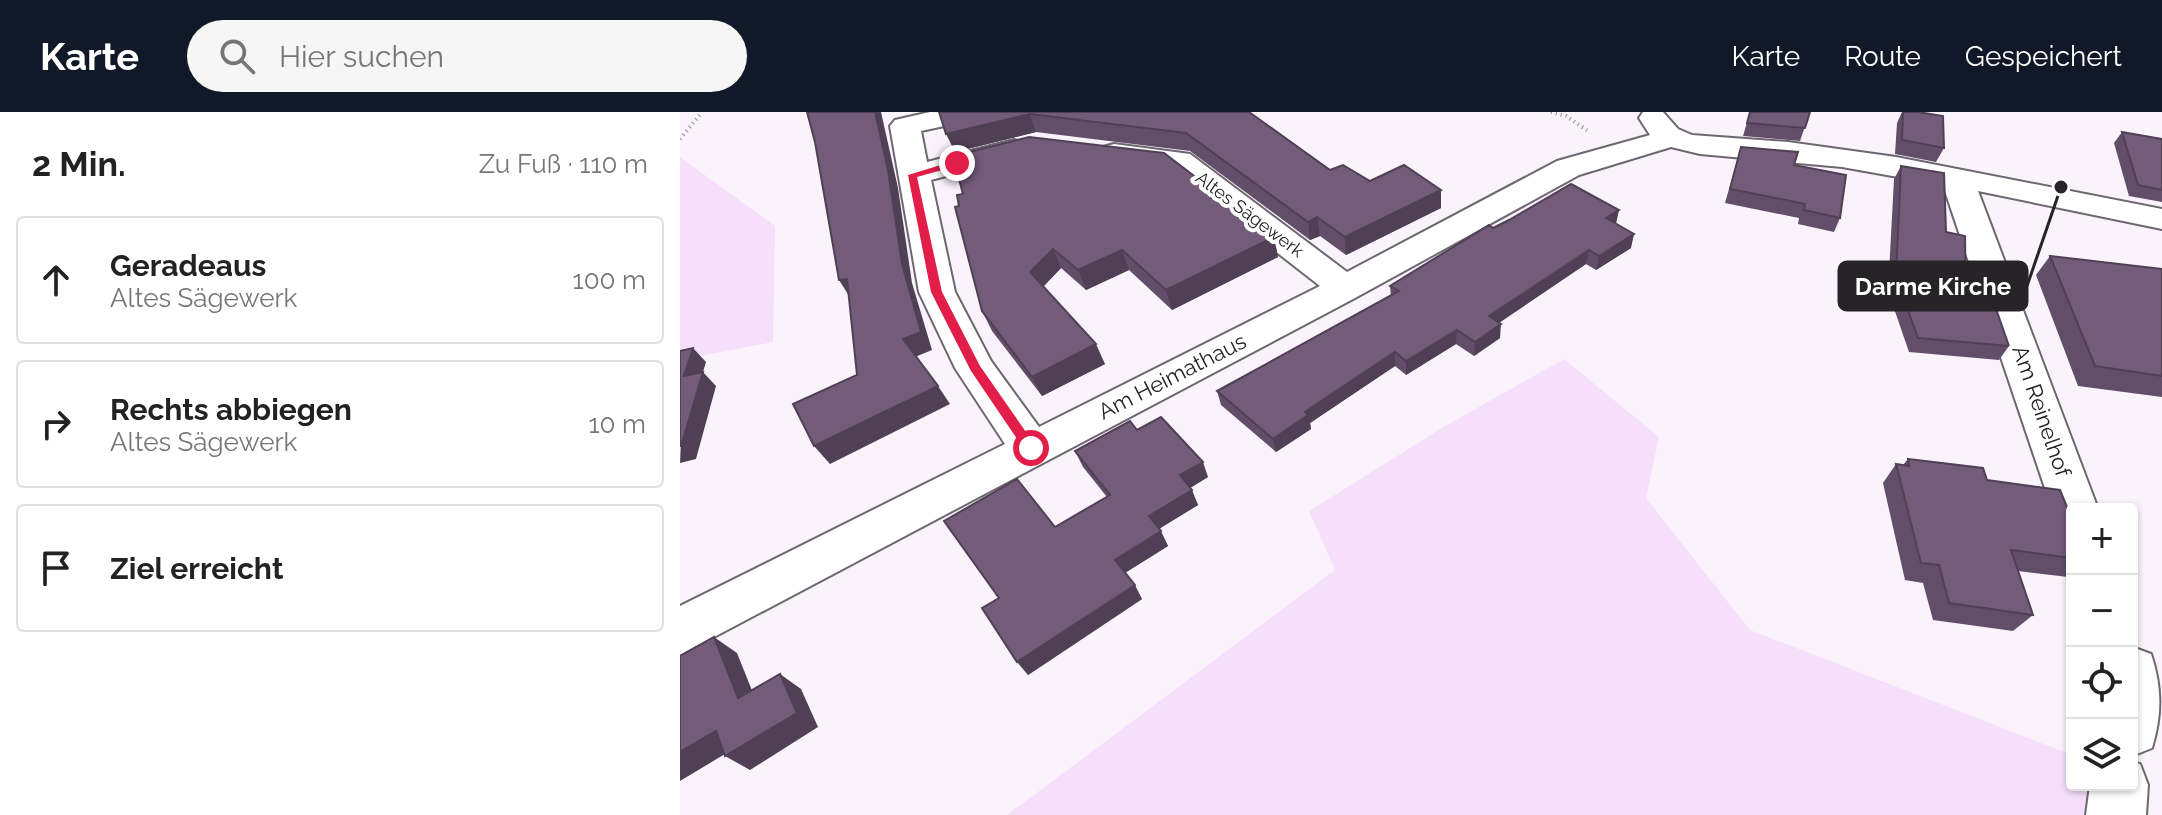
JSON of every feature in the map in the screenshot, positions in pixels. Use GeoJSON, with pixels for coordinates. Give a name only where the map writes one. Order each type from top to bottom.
{"type":"FeatureCollection","features":[{"type":"Feature","properties":{"kind":"street"},"geometry":{"type":"LineString","coordinates":[[967,113],[905,126],[912,175],[937,292],[975,368],[1031,448]]}},
{"type":"Feature","properties":{"kind":"street","name":"Am Heimathaus"},"geometry":{"type":"LineString","coordinates":[[680,632],[1345,288],[1568,168],[1596,159],[1660,125]]}},
{"type":"Feature","properties":{"kind":"street"},"geometry":{"type":"LineString","coordinates":[[1660,125],[1697,144],[1805,154],[1957,179],[2162,219]]}},
{"type":"Feature","properties":{"kind":"street","name":"Altes Sägewerk"},"geometry":{"type":"LineString","coordinates":[[912,175],[1036,144],[1179,161],[1345,288]]}},
{"type":"Feature","properties":{"kind":"street","name":"Am Reinelhof"},"geometry":{"type":"LineString","coordinates":[[1957,179],[2073,503]]}},
{"type":"Feature","properties":{"kind":"street"},"geometry":{"type":"LineString","coordinates":[[2116,815],[2118,791]]}},
{"type":"Feature","properties":{"kind":"path"},"geometry":{"type":"LineString","coordinates":[[680,139],[702,112]]}},
{"type":"Feature","properties":{"kind":"path"},"geometry":{"type":"LineString","coordinates":[[1551,112],[1566,116],[1590,132],[1596,159]]}},
{"type":"Feature","properties":{"kind":"shaded area"},"geometry":{"type":"Polygon","coordinates":[[[680,157],[775,226],[773,342],[680,360],[680,157]]]}},
{"type":"Feature","properties":{"kind":"shaded area"},"geometry":{"type":"Polygon","coordinates":[[[1564,359],[1659,437],[1646,498],[1750,630],[2066,753],[2066,791],[2133,791],[2136,815],[1007,815],[1335,570],[1309,511],[1445,426],[1564,359]]]}},
{"type":"Feature","properties":{"kind":"building"},"geometry":{"type":"Polygon","coordinates":[[[807,112],[875,112],[888,170],[902,264],[921,332],[903,339],[938,386],[814,446],[793,404],[857,375],[847,279],[839,280],[807,112]]]}},
{"type":"Feature","properties":{"kind":"building"},"geometry":{"type":"Polygon","coordinates":[[[939,112],[1249,112],[1330,170],[1343,165],[1370,181],[1404,165],[1441,190],[1345,237],[1317,217],[1308,222],[1186,133],[1030,114],[946,134],[939,112]]]}},
{"type":"Feature","properties":{"kind":"building"},"geometry":{"type":"Polygon","coordinates":[[[1750,112],[1810,112],[1805,128],[1747,123],[1750,112]]]}},
{"type":"Feature","properties":{"kind":"building"},"geometry":{"type":"Polygon","coordinates":[[[1903,112],[1943,116],[1944,148],[1902,140],[1903,112]]]}},
{"type":"Feature","properties":{"kind":"building"},"geometry":{"type":"Polygon","coordinates":[[[2122,132],[2162,139],[2162,190],[2138,185],[2122,132]]]}},
{"type":"Feature","properties":{"kind":"building"},"geometry":{"type":"Polygon","coordinates":[[[1029,137],[1164,153],[1274,237],[1166,290],[1122,250],[1078,270],[1053,249],[1030,272],[1096,344],[1032,377],[982,311],[955,207],[959,206],[957,195],[963,194],[953,156],[1029,137]]]}},
{"type":"Feature","properties":{"kind":"building"},"geometry":{"type":"Polygon","coordinates":[[[1741,147],[1798,152],[1794,165],[1846,175],[1840,218],[1804,210],[1805,204],[1730,189],[1741,147]]]}},
{"type":"Feature","properties":{"kind":"building"},"geometry":{"type":"Polygon","coordinates":[[[1901,166],[1944,173],[1946,232],[1965,236],[1966,301],[1994,303],[2009,346],[1918,338],[1896,277],[1901,166]]]}},
{"type":"Feature","properties":{"kind":"building"},"geometry":{"type":"Polygon","coordinates":[[[1571,184],[1619,210],[1606,218],[1634,234],[1599,256],[1589,250],[1489,316],[1501,324],[1475,342],[1457,330],[1406,361],[1395,352],[1305,412],[1308,415],[1273,439],[1217,391],[1399,291],[1390,286],[1489,225],[1493,228],[1509,220],[1571,184]]]}},
{"type":"Feature","properties":{"kind":"building"},"geometry":{"type":"Polygon","coordinates":[[[2050,256],[2162,269],[2162,376],[2095,366],[2050,256]]]}},
{"type":"Feature","properties":{"kind":"building"},"geometry":{"type":"Polygon","coordinates":[[[693,348],[684,376],[703,372],[680,446],[680,351],[693,348]]]}},
{"type":"Feature","properties":{"kind":"building"},"geometry":{"type":"Polygon","coordinates":[[[1161,417],[1203,462],[1180,475],[1192,490],[1149,516],[1161,531],[1115,560],[1135,585],[1017,662],[982,608],[999,598],[944,521],[1017,479],[1055,527],[1110,495],[1075,451],[1130,421],[1137,430],[1161,417]]]}},
{"type":"Feature","properties":{"kind":"building"},"geometry":{"type":"Polygon","coordinates":[[[1908,459],[1983,468],[1987,480],[2060,490],[2066,504],[2066,557],[2011,550],[2033,615],[1949,603],[1939,565],[1921,563],[1896,464],[1909,466],[1908,459]]]}},
{"type":"Feature","properties":{"kind":"building"},"geometry":{"type":"Polygon","coordinates":[[[714,637],[738,698],[780,674],[797,713],[725,756],[716,731],[680,752],[680,656],[714,637]]]}},
{"type":"Feature","properties":{"kind":"place","name":"Darme Kirche"},"geometry":{"type":"Point","coordinates":[2061,187]}},
{"type":"Feature","properties":{"kind":"route"},"geometry":{"type":"LineString","coordinates":[[957,163],[912,175],[937,292],[975,368],[1031,448]]}}]}
